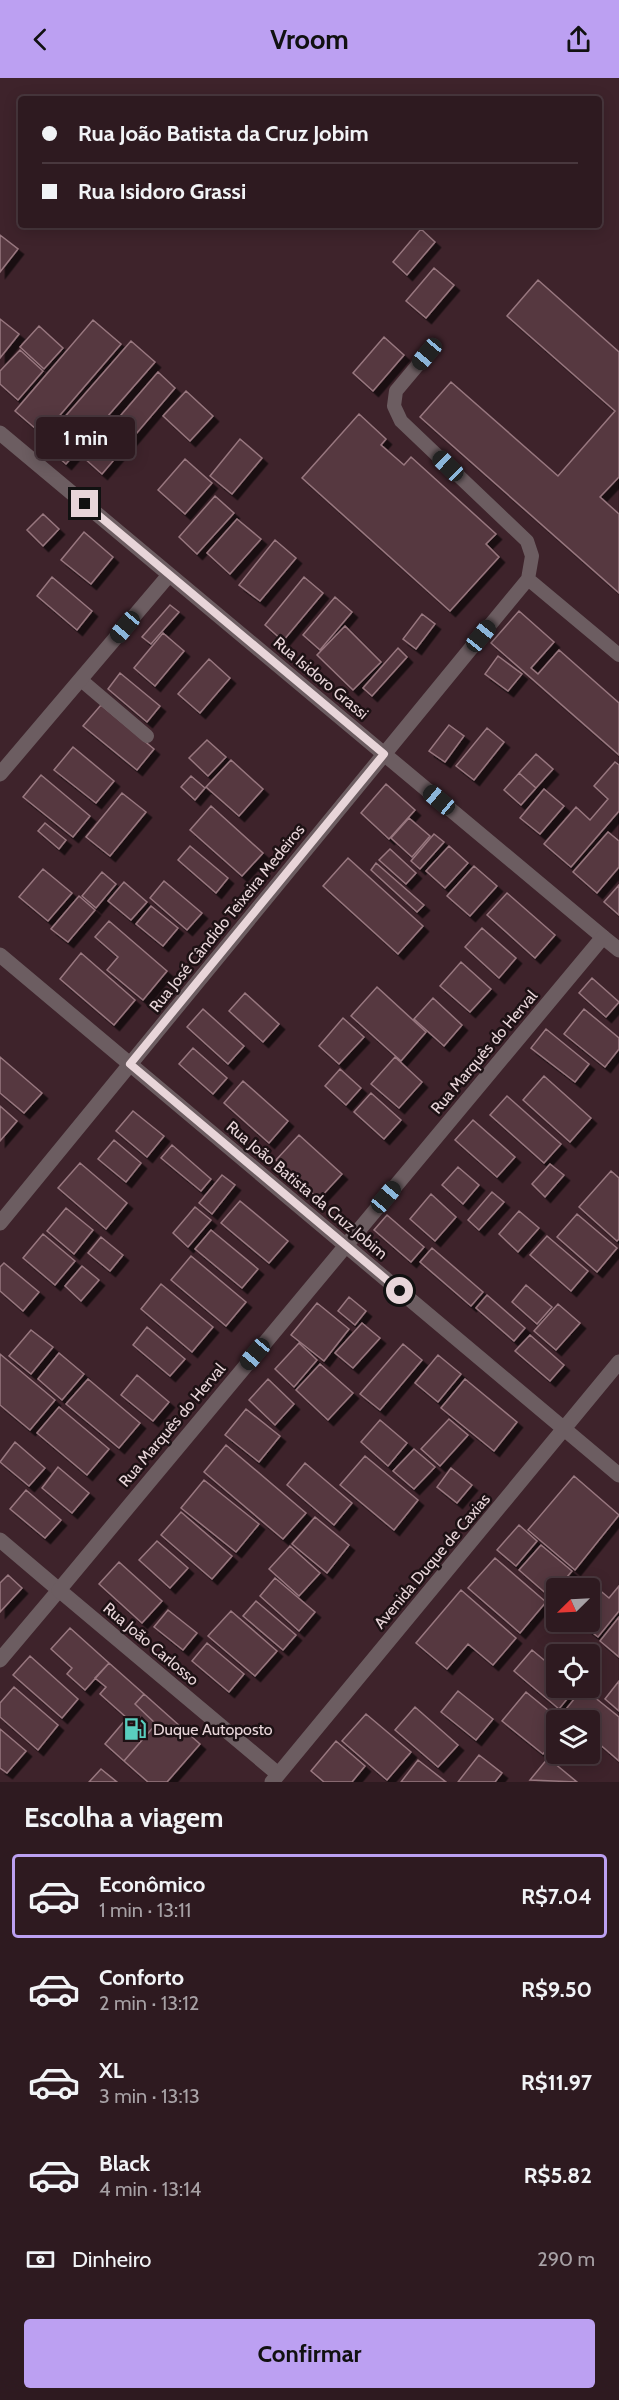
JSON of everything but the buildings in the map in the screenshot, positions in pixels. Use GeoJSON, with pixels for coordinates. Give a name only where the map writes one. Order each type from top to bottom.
{"type":"FeatureCollection","features":[{"type":"Feature","properties":{"kind":"street","name":"Rua Isidoro Grassi"},"geometry":{"type":"LineString","coordinates":[[0,433],[619,950]]}},
{"type":"Feature","properties":{"kind":"street"},"geometry":{"type":"LineString","coordinates":[[0,774],[169,575]]}},
{"type":"Feature","properties":{"kind":"street","name":"Rua José Cândido Teixeira Medeiros"},"geometry":{"type":"LineString","coordinates":[[0,1223],[481,636]]}},
{"type":"Feature","properties":{"kind":"street","name":"Rua Marquês do Herval"},"geometry":{"type":"LineString","coordinates":[[0,1660],[603,937]]}},
{"type":"Feature","properties":{"kind":"street","name":"Rua João Batista da Cruz Jobim"},"geometry":{"type":"LineString","coordinates":[[0,955],[619,1475]]}},
{"type":"Feature","properties":{"kind":"street","name":"Avenida Duque de Caxias"},"geometry":{"type":"LineString","coordinates":[[275,1778],[619,1362]]}},
{"type":"Feature","properties":{"kind":"street","name":"Rua João Carlosso"},"geometry":{"type":"LineString","coordinates":[[0,1540],[275,1778]]}},
{"type":"Feature","properties":{"kind":"lane"},"geometry":{"type":"LineString","coordinates":[[427,354],[396,391],[394,406],[401,421],[527,542],[532,556],[528,579],[481,636]]}},
{"type":"Feature","properties":{"kind":"lane"},"geometry":{"type":"LineString","coordinates":[[528,579],[619,654]]}},
{"type":"Feature","properties":{"kind":"lane"},"geometry":{"type":"LineString","coordinates":[[81,680],[147,736]]}},
{"type":"Feature","properties":{"kind":"place","name":"Duque Autoposto"},"geometry":{"type":"Point","coordinates":[135,1729]}},
{"type":"Feature","properties":{"kind":"route"},"geometry":{"type":"LineString","coordinates":[[85,504],[384,754],[130,1064],[400,1291]]}}]}
